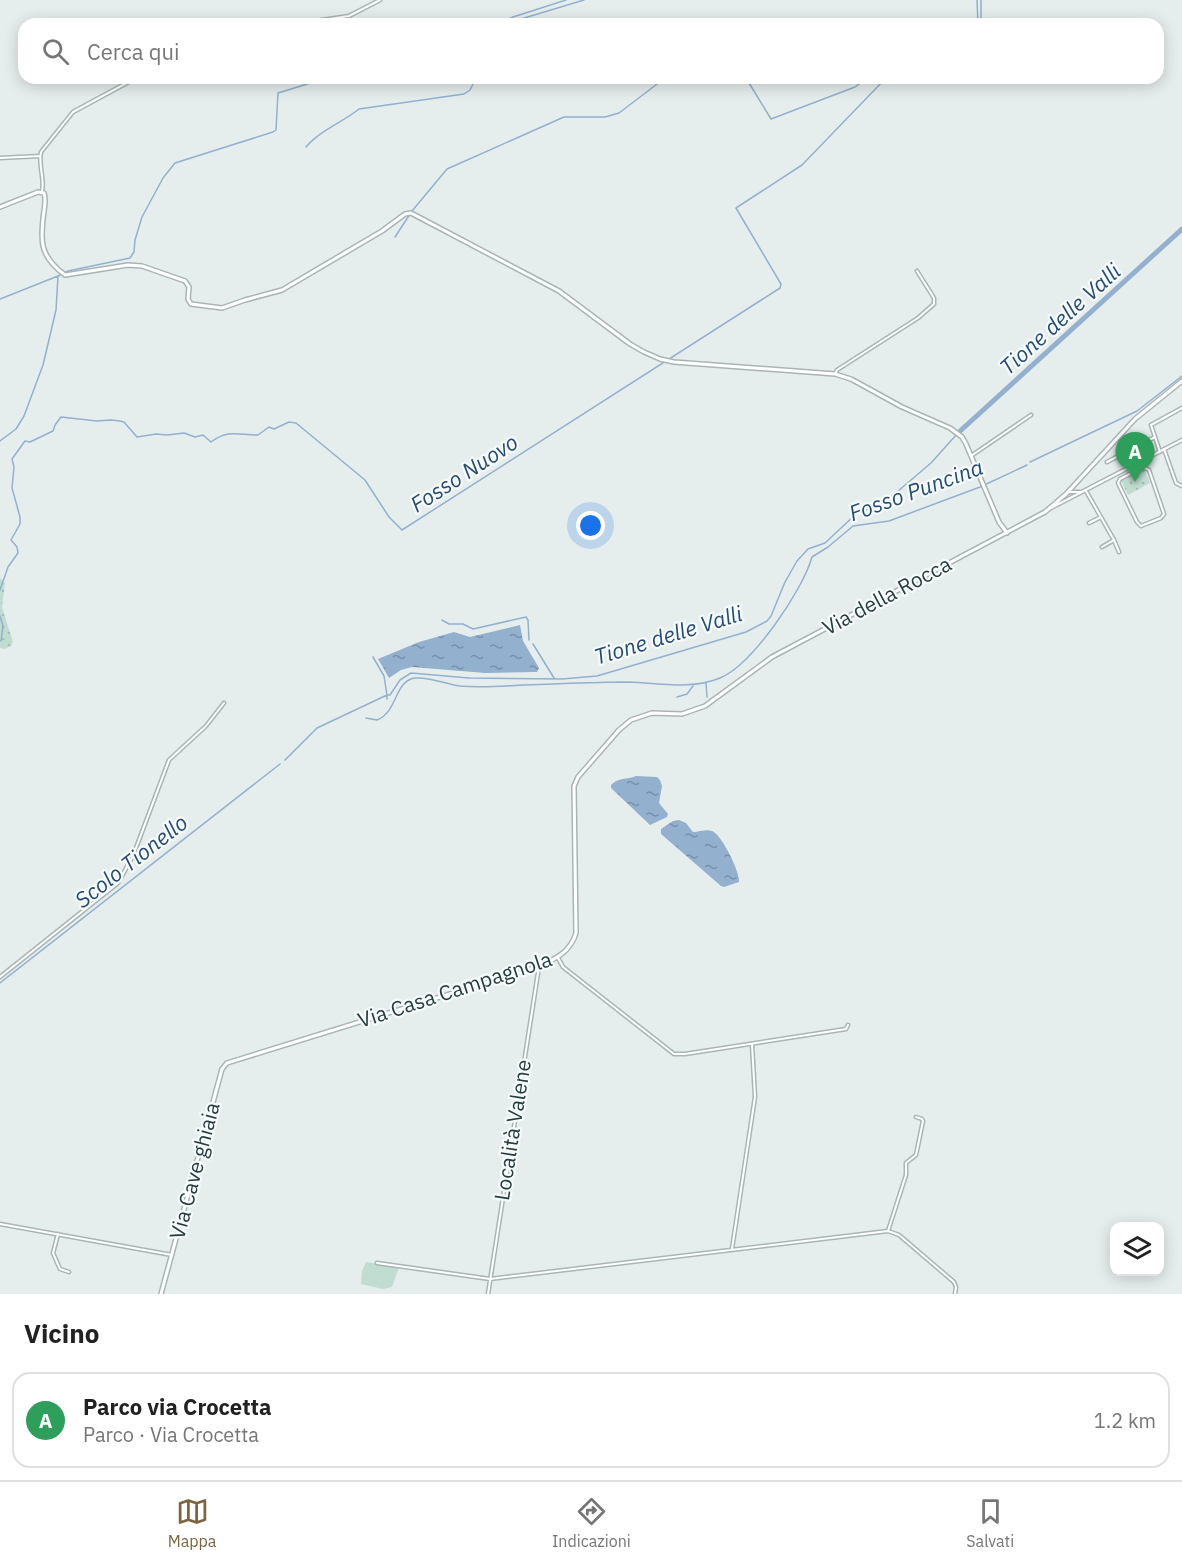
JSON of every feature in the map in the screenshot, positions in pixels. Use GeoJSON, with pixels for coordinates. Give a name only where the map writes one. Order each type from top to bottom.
{"type":"FeatureCollection","features":[{"type":"Feature","properties":{"kind":"street"},"geometry":{"type":"LineString","coordinates":[[336,18],[349,16],[380,0]]}},
{"type":"Feature","properties":{"kind":"street"},"geometry":{"type":"LineString","coordinates":[[125,84],[73,112],[43,148],[40,156],[44,183],[42,191],[46,201],[41,243],[45,252],[63,274],[68,276],[134,264],[185,281],[189,287],[188,299],[191,304],[222,308],[288,288],[382,231],[408,212],[559,291],[630,344],[660,359],[835,374],[850,379],[902,407],[939,422],[962,437],[999,522],[1007,533]]}},
{"type":"Feature","properties":{"kind":"street"},"geometry":{"type":"LineString","coordinates":[[0,158],[40,156]]}},
{"type":"Feature","properties":{"kind":"street"},"geometry":{"type":"LineString","coordinates":[[0,207],[42,191]]}},
{"type":"Feature","properties":{"kind":"street"},"geometry":{"type":"LineString","coordinates":[[835,374],[837,370],[918,318],[934,304],[934,298],[917,271]]}},
{"type":"Feature","properties":{"kind":"street","name":"Via della Rocca"},"geometry":{"type":"LineString","coordinates":[[578,777],[619,730],[631,720],[652,713],[682,714],[705,706],[721,696],[761,663],[1049,509],[1067,493],[1135,419],[1182,381]]}},
{"type":"Feature","properties":{"kind":"street"},"geometry":{"type":"LineString","coordinates":[[1160,452],[1152,424],[1182,408]]}},
{"type":"Feature","properties":{"kind":"street"},"geometry":{"type":"LineString","coordinates":[[971,456],[1031,415]]}},
{"type":"Feature","properties":{"kind":"street"},"geometry":{"type":"LineString","coordinates":[[1107,462],[1155,437]]}},
{"type":"Feature","properties":{"kind":"street"},"geometry":{"type":"LineString","coordinates":[[1049,509],[1182,440]]}},
{"type":"Feature","properties":{"kind":"street"},"geometry":{"type":"LineString","coordinates":[[1164,449],[1176,483],[1182,486]]}},
{"type":"Feature","properties":{"kind":"street"},"geometry":{"type":"LineString","coordinates":[[1143,467],[1148,469],[1164,512],[1162,517],[1139,525],[1118,483],[1120,479],[1131,473],[1143,467]]}},
{"type":"Feature","properties":{"kind":"street"},"geometry":{"type":"LineString","coordinates":[[1128,468],[1131,473]]}},
{"type":"Feature","properties":{"kind":"street"},"geometry":{"type":"LineString","coordinates":[[1076,483],[1077,490],[1085,491],[1092,499],[1119,552]]}},
{"type":"Feature","properties":{"kind":"street"},"geometry":{"type":"LineString","coordinates":[[1090,489],[1092,499]]}},
{"type":"Feature","properties":{"kind":"street"},"geometry":{"type":"LineString","coordinates":[[1067,493],[1085,491]]}},
{"type":"Feature","properties":{"kind":"street"},"geometry":{"type":"LineString","coordinates":[[1067,493],[1068,497],[1075,496]]}},
{"type":"Feature","properties":{"kind":"street"},"geometry":{"type":"LineString","coordinates":[[1089,523],[1101,517]]}},
{"type":"Feature","properties":{"kind":"street"},"geometry":{"type":"LineString","coordinates":[[1102,547],[1114,540]]}},
{"type":"Feature","properties":{"kind":"street"},"geometry":{"type":"LineString","coordinates":[[0,977],[118,883],[133,856],[169,760],[206,726],[224,703]]}},
{"type":"Feature","properties":{"kind":"street","name":"Via Casa Campagnola"},"geometry":{"type":"LineString","coordinates":[[241,1058],[537,967],[558,958],[569,948],[576,933],[573,801],[574,786],[578,777]]}},
{"type":"Feature","properties":{"kind":"street"},"geometry":{"type":"LineString","coordinates":[[558,958],[563,967],[674,1054],[846,1029],[848,1025]]}},
{"type":"Feature","properties":{"kind":"street","name":"Località Valene"},"geometry":{"type":"LineString","coordinates":[[488,1294],[538,973],[537,967]]}},
{"type":"Feature","properties":{"kind":"street"},"geometry":{"type":"LineString","coordinates":[[732,1250],[755,1097],[752,1044]]}},
{"type":"Feature","properties":{"kind":"street","name":"Via Cave ghiaia"},"geometry":{"type":"LineString","coordinates":[[161,1294],[222,1069],[227,1064],[241,1058]]}},
{"type":"Feature","properties":{"kind":"street"},"geometry":{"type":"LineString","coordinates":[[888,1231],[906,1174],[906,1163],[916,1153],[923,1121],[916,1117]]}},
{"type":"Feature","properties":{"kind":"street"},"geometry":{"type":"LineString","coordinates":[[0,1224],[172,1255]]}},
{"type":"Feature","properties":{"kind":"street"},"geometry":{"type":"LineString","coordinates":[[377,1263],[490,1279],[888,1231],[899,1235],[954,1282],[955,1294]]}},
{"type":"Feature","properties":{"kind":"street"},"geometry":{"type":"LineString","coordinates":[[58,1234],[53,1253],[60,1269],[69,1272]]}},
{"type":"Feature","properties":{"kind":"green space"},"geometry":{"type":"Polygon","coordinates":[[[1144,469],[1150,483],[1128,495],[1121,481],[1144,469]]]}},
{"type":"Feature","properties":{"kind":"green space"},"geometry":{"type":"Polygon","coordinates":[[[0,578],[5,583],[2,607],[13,642],[5,649],[0,648],[0,578]]]}},
{"type":"Feature","properties":{"kind":"green space"},"geometry":{"type":"Polygon","coordinates":[[[366,1262],[399,1267],[392,1287],[383,1289],[361,1284],[362,1271],[366,1262]]]}},
{"type":"Feature","properties":{"kind":"water"},"geometry":{"type":"Polygon","coordinates":[[[520,625],[523,641],[539,668],[537,672],[485,673],[412,667],[401,670],[389,678],[378,659],[419,642],[454,632],[470,637],[520,625]]]}},
{"type":"Feature","properties":{"kind":"water"},"geometry":{"type":"Polygon","coordinates":[[[636,776],[657,777],[660,780],[662,786],[659,803],[668,814],[667,817],[650,825],[611,788],[611,785],[617,781],[636,776]]]}},
{"type":"Feature","properties":{"kind":"water"},"geometry":{"type":"Polygon","coordinates":[[[679,820],[686,823],[693,832],[710,830],[721,839],[737,870],[739,882],[721,886],[661,834],[661,829],[679,820]]]}},
{"type":"Feature","properties":{"kind":"waterway"},"geometry":{"type":"LineString","coordinates":[[511,18],[566,0]]}},
{"type":"Feature","properties":{"kind":"waterway"},"geometry":{"type":"LineString","coordinates":[[524,18],[584,0]]}},
{"type":"Feature","properties":{"kind":"waterway","name":"Fosso Nuovo"},"geometry":{"type":"LineString","coordinates":[[977,0],[978,18]]}},
{"type":"Feature","properties":{"kind":"waterway","name":"Fosso Nuovo"},"geometry":{"type":"LineString","coordinates":[[981,0],[981,18]]}},
{"type":"Feature","properties":{"kind":"waterway"},"geometry":{"type":"LineString","coordinates":[[0,441],[16,429],[24,416],[43,365],[56,310],[58,276],[68,271],[130,258],[134,252],[142,217],[163,178],[175,163],[273,132],[276,130],[278,93],[307,84]]}},
{"type":"Feature","properties":{"kind":"waterway"},"geometry":{"type":"LineString","coordinates":[[306,147],[311,141],[359,109],[464,94],[473,84]]}},
{"type":"Feature","properties":{"kind":"waterway"},"geometry":{"type":"LineString","coordinates":[[395,237],[412,211],[447,169],[564,117],[605,117],[619,113],[657,84]]}},
{"type":"Feature","properties":{"kind":"waterway"},"geometry":{"type":"LineString","coordinates":[[750,84],[771,119],[859,84]]}},
{"type":"Feature","properties":{"kind":"waterway","name":"Fosso Nuovo"},"geometry":{"type":"LineString","coordinates":[[0,590],[8,567],[18,553],[17,547],[11,540],[20,524],[12,488],[14,467],[12,459],[25,441],[30,442],[53,431],[61,417],[124,422],[137,437],[184,433],[195,437],[203,435],[211,442],[223,435],[258,435],[269,427],[274,429],[289,422],[296,423],[365,480],[389,517],[402,530],[780,288],[781,284],[736,208],[802,165],[880,84]]}},
{"type":"Feature","properties":{"kind":"waterway","name":"Tione delle Valli"},"geometry":{"type":"LineString","coordinates":[[959,432],[1182,229]]}},
{"type":"Feature","properties":{"kind":"waterway"},"geometry":{"type":"LineString","coordinates":[[0,299],[58,276]]}},
{"type":"Feature","properties":{"kind":"waterway","name":"Fosso Puncina"},"geometry":{"type":"LineString","coordinates":[[1030,462],[1137,411],[1182,376]]}},
{"type":"Feature","properties":{"kind":"waterway","name":"Tione delle Valli"},"geometry":{"type":"LineString","coordinates":[[387,699],[387,695],[390,695],[400,680],[411,673],[469,678],[562,679],[597,676],[746,632],[767,621],[771,616],[785,582],[797,561],[808,549],[825,543],[856,514],[884,503],[931,463],[957,434]]}},
{"type":"Feature","properties":{"kind":"waterway","name":"Fosso Puncina"},"geometry":{"type":"LineString","coordinates":[[366,718],[377,720],[384,716],[403,685],[415,678],[476,687],[616,682],[687,685],[720,678],[747,658],[775,625],[798,588],[812,557],[853,526],[889,521],[980,487],[1027,465]]}},
{"type":"Feature","properties":{"kind":"waterway","name":"Fosso Nuovo"},"geometry":{"type":"LineString","coordinates":[[0,616],[3,626],[1,641]]}},
{"type":"Feature","properties":{"kind":"waterway","name":"Tione delle Valli"},"geometry":{"type":"LineString","coordinates":[[442,620],[449,624],[463,624],[473,629],[526,617],[529,640]]}},
{"type":"Feature","properties":{"kind":"waterway","name":"Tione delle Valli"},"geometry":{"type":"LineString","coordinates":[[533,644],[554,678]]}},
{"type":"Feature","properties":{"kind":"waterway","name":"Scolo Tionello"},"geometry":{"type":"LineString","coordinates":[[285,760],[317,728],[387,695],[384,676],[373,657]]}},
{"type":"Feature","properties":{"kind":"waterway","name":"Fosso Puncina"},"geometry":{"type":"LineString","coordinates":[[706,683],[707,697]]}},
{"type":"Feature","properties":{"kind":"waterway","name":"Fosso Puncina"},"geometry":{"type":"LineString","coordinates":[[677,697],[687,694],[693,686]]}},
{"type":"Feature","properties":{"kind":"waterway","name":"Scolo Tionello"},"geometry":{"type":"LineString","coordinates":[[0,983],[280,764]]}},
{"type":"Feature","properties":{"kind":"place","name":"Parco via Crocetta"},"geometry":{"type":"Point","coordinates":[1135,482]}}]}
